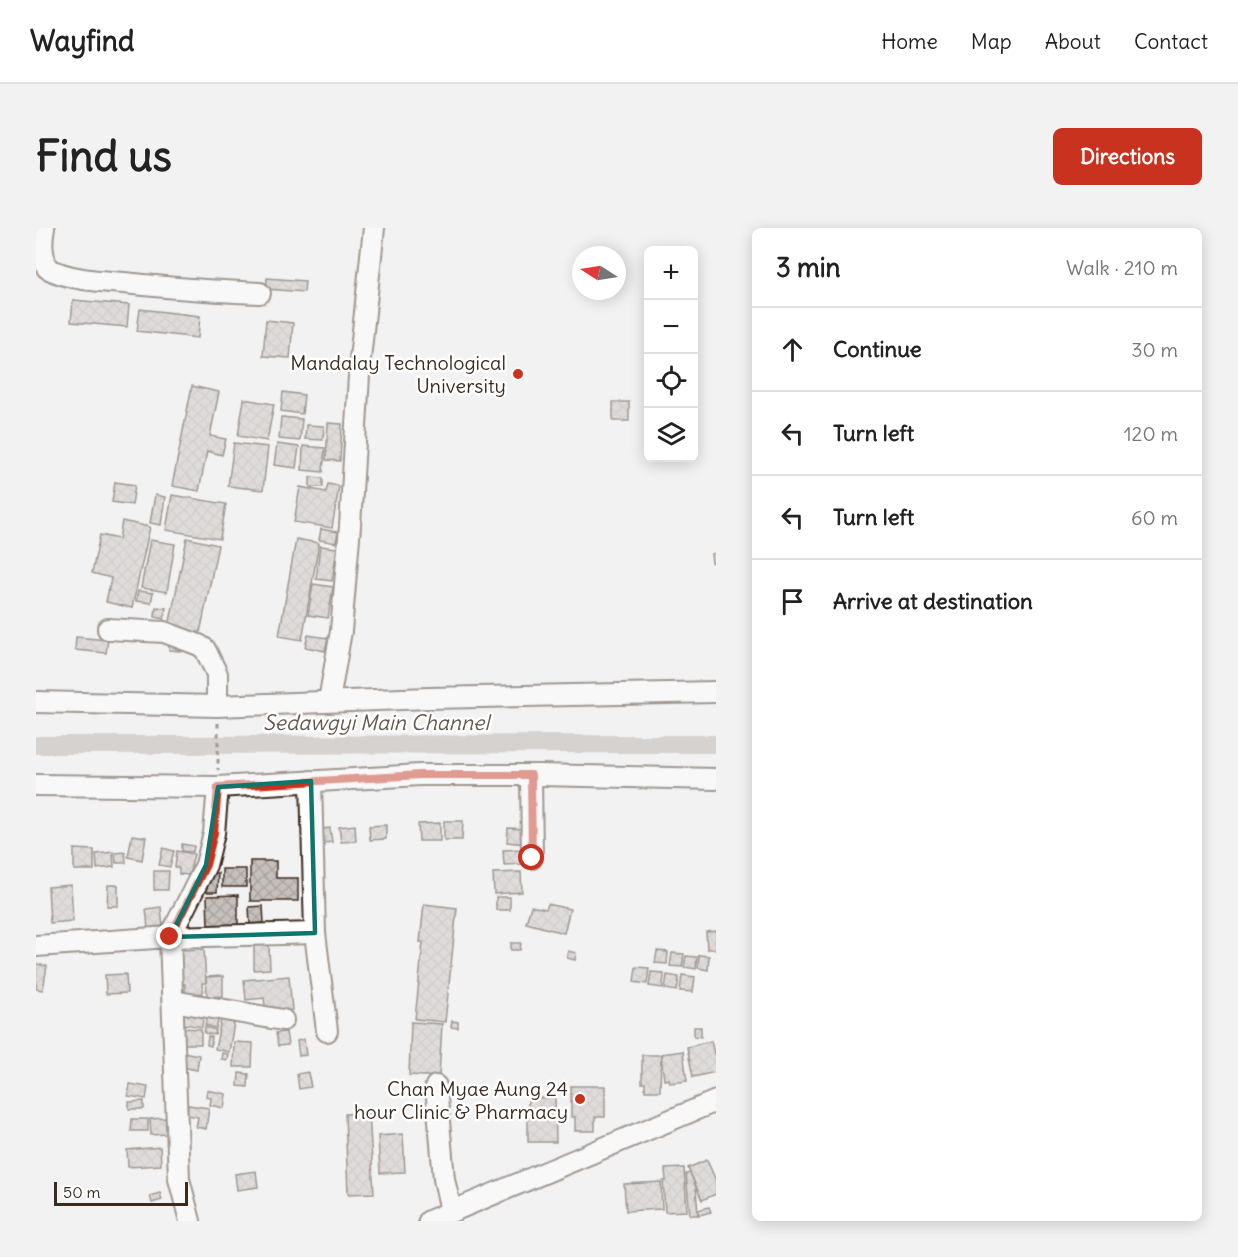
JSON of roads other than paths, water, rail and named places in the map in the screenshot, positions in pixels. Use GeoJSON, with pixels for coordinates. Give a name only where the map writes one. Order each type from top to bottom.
{"type":"FeatureCollection","features":[{"type":"Feature","properties":{"kind":"street"},"geometry":{"type":"LineString","coordinates":[[44,228],[41,243],[41,268],[59,274],[90,280],[180,289],[260,293]]}},
{"type":"Feature","properties":{"kind":"street"},"geometry":{"type":"LineString","coordinates":[[329,701],[341,631],[360,359],[374,228]]}},
{"type":"Feature","properties":{"kind":"street"},"geometry":{"type":"LineString","coordinates":[[108,629],[164,632],[205,649],[217,674],[217,714]]}},
{"type":"Feature","properties":{"kind":"street"},"geometry":{"type":"LineString","coordinates":[[36,702],[217,714],[329,701],[716,692]]}},
{"type":"Feature","properties":{"kind":"street"},"geometry":{"type":"LineString","coordinates":[[36,785],[218,779],[311,781],[420,775],[716,779]]}},
{"type":"Feature","properties":{"kind":"street"},"geometry":{"type":"LineString","coordinates":[[531,775],[532,858]]}},
{"type":"Feature","properties":{"kind":"street"},"geometry":{"type":"LineString","coordinates":[[190,1221],[179,1179],[170,937],[206,865],[214,833],[218,779]]}},
{"type":"Feature","properties":{"kind":"street"},"geometry":{"type":"LineString","coordinates":[[311,781],[315,933],[327,1031]]}},
{"type":"Feature","properties":{"kind":"street"},"geometry":{"type":"LineString","coordinates":[[36,946],[170,937],[315,933]]}},
{"type":"Feature","properties":{"kind":"street"},"geometry":{"type":"LineString","coordinates":[[173,1001],[283,1020]]}},
{"type":"Feature","properties":{"kind":"street"},"geometry":{"type":"LineString","coordinates":[[436,1086],[444,1179],[451,1212]]}},
{"type":"Feature","properties":{"kind":"street"},"geometry":{"type":"LineString","coordinates":[[429,1221],[716,1101]]}},
{"type":"Feature","properties":{"kind":"waterway","name":"Sedawgyi Main Channel"},"geometry":{"type":"LineString","coordinates":[[36,745],[716,744]]}},
{"type":"Feature","properties":{"kind":"place","name":"Mandalay Technological University"},"geometry":{"type":"Point","coordinates":[518,374]}},
{"type":"Feature","properties":{"kind":"place","name":"Chan Myae Aung 24 hour Clinic & Pharmacy"},"geometry":{"type":"Point","coordinates":[580,1099]}}]}
